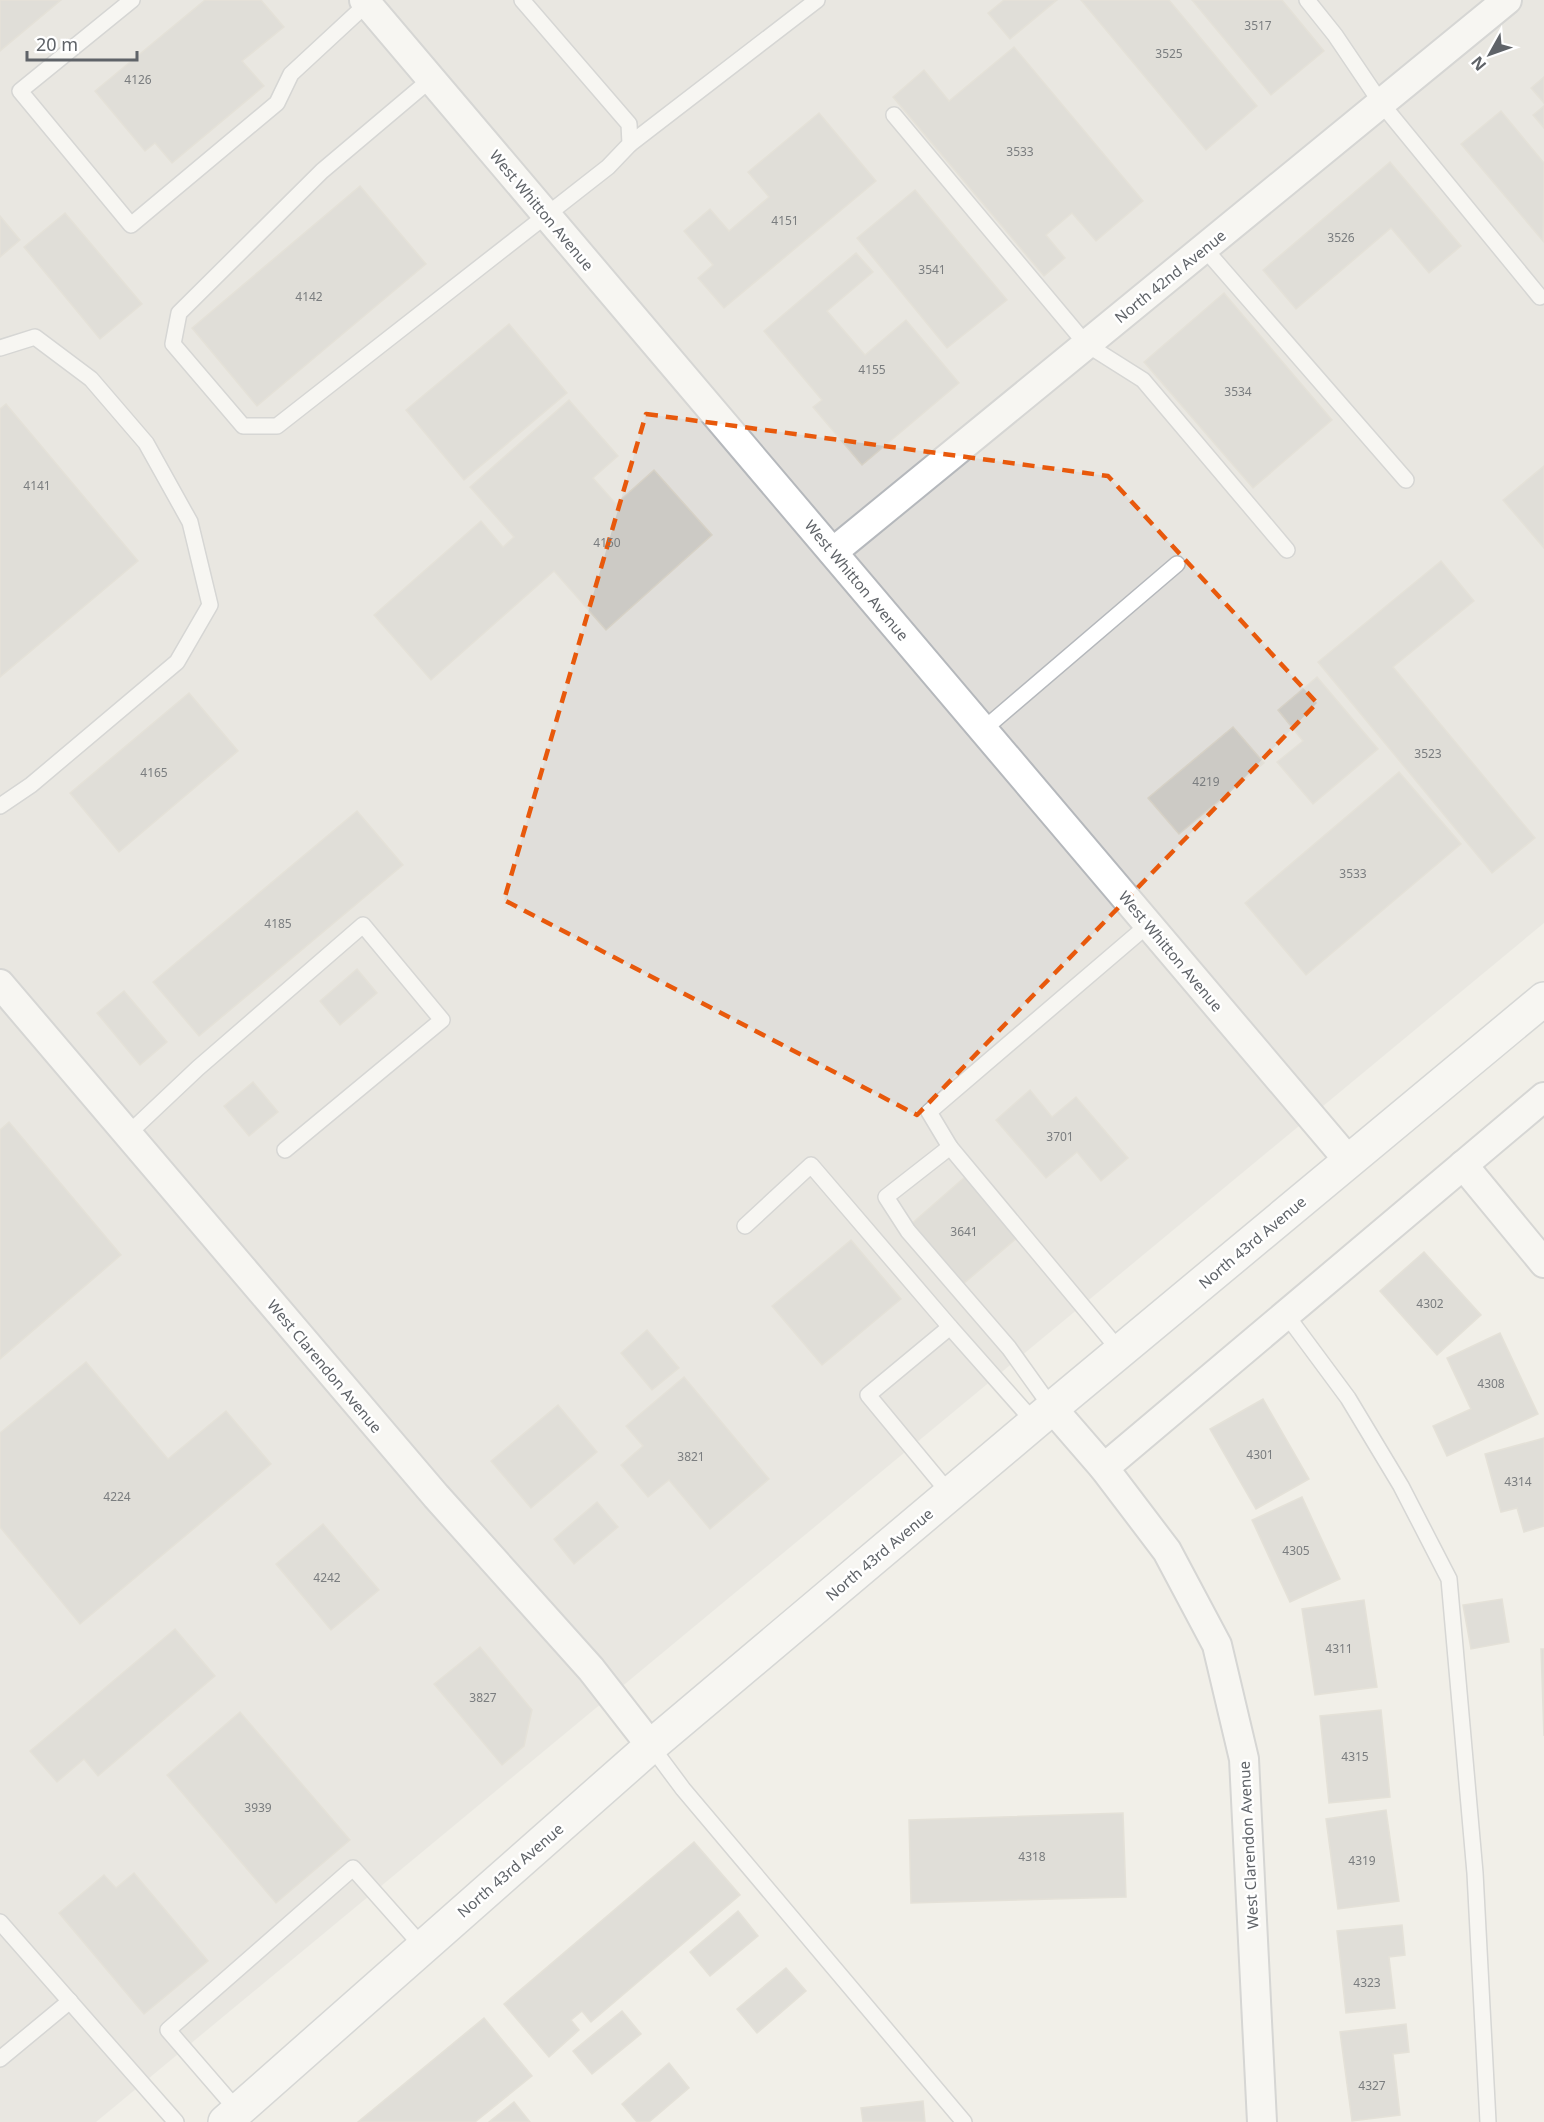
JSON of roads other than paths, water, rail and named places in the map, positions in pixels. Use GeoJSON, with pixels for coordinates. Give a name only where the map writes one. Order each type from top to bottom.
{"type":"FeatureCollection","features":[{"type":"Feature","properties":{"kind":"main road","name":"North 43rd Avenue"},"geometry":{"type":"LineString","coordinates":[[231,2116],[651,1746],[1043,1415],[1544,999]]}},
{"type":"Feature","properties":{"kind":"street","name":"North 42nd Avenue"},"geometry":{"type":"LineString","coordinates":[[833,552],[1507,0]]}},
{"type":"Feature","properties":{"kind":"street","name":"West Whitton Avenue"},"geometry":{"type":"LineString","coordinates":[[367,1],[1349,1161]]}},
{"type":"Feature","properties":{"kind":"street","name":"West Clarendon Avenue"},"geometry":{"type":"LineString","coordinates":[[0,984],[436,1496],[591,1669],[651,1746]]}},
{"type":"Feature","properties":{"kind":"street"},"geometry":{"type":"LineString","coordinates":[[1104,1467],[1544,1097]]}},
{"type":"Feature","properties":{"kind":"street"},"geometry":{"type":"LineString","coordinates":[[1463,1165],[1544,1263]]}},
{"type":"Feature","properties":{"kind":"street","name":"West Clarendon Avenue"},"geometry":{"type":"LineString","coordinates":[[1043,1415],[1104,1467],[1167,1551],[1217,1645],[1244,1759],[1262,2122]]}},
{"type":"Feature","properties":{"kind":"lane"},"geometry":{"type":"LineString","coordinates":[[132,0],[20,91],[131,225],[277,103],[291,74],[367,1]]}},
{"type":"Feature","properties":{"kind":"lane"},"geometry":{"type":"LineString","coordinates":[[522,0],[628,124],[630,144]]}},
{"type":"Feature","properties":{"kind":"lane"},"geometry":{"type":"LineString","coordinates":[[431,79],[322,171],[179,313],[173,344],[243,426],[277,426],[547,216],[608,167],[630,144],[817,0]]}},
{"type":"Feature","properties":{"kind":"lane"},"geometry":{"type":"LineString","coordinates":[[1306,0],[1335,35],[1381,103],[1540,297]]}},
{"type":"Feature","properties":{"kind":"lane"},"geometry":{"type":"LineString","coordinates":[[894,115],[1086,344],[1143,380],[1287,550]]}},
{"type":"Feature","properties":{"kind":"lane"},"geometry":{"type":"LineString","coordinates":[[1203,248],[1406,480]]}},
{"type":"Feature","properties":{"kind":"lane"},"geometry":{"type":"LineString","coordinates":[[0,348],[35,337],[91,379],[146,443],[190,522],[210,606],[177,662],[32,785],[0,806]]}},
{"type":"Feature","properties":{"kind":"lane"},"geometry":{"type":"LineString","coordinates":[[984,729],[1177,564]]}},
{"type":"Feature","properties":{"kind":"lane"},"geometry":{"type":"LineString","coordinates":[[1120,1351],[950,1147],[929,1112],[1149,924]]}},
{"type":"Feature","properties":{"kind":"lane"},"geometry":{"type":"LineString","coordinates":[[128,1134],[198,1068],[363,925],[442,1020],[285,1150]]}},
{"type":"Feature","properties":{"kind":"lane"},"geometry":{"type":"LineString","coordinates":[[950,1147],[886,1197],[908,1231],[1009,1348],[1043,1415]]}},
{"type":"Feature","properties":{"kind":"lane"},"geometry":{"type":"LineString","coordinates":[[745,1226],[812,1165],[950,1327],[1043,1415]]}},
{"type":"Feature","properties":{"kind":"lane"},"geometry":{"type":"LineString","coordinates":[[1285,1313],[1348,1398],[1401,1486],[1449,1579],[1475,1872],[1488,2122]]}},
{"type":"Feature","properties":{"kind":"lane"},"geometry":{"type":"LineString","coordinates":[[950,1327],[868,1395],[951,1494]]}},
{"type":"Feature","properties":{"kind":"lane"},"geometry":{"type":"LineString","coordinates":[[651,1746],[683,1789],[964,2122]]}},
{"type":"Feature","properties":{"kind":"lane"},"geometry":{"type":"LineString","coordinates":[[231,2116],[168,2030],[352,1868],[423,1947]]}},
{"type":"Feature","properties":{"kind":"lane"},"geometry":{"type":"LineString","coordinates":[[0,1922],[176,2122]]}},
{"type":"Feature","properties":{"kind":"lane"},"geometry":{"type":"LineString","coordinates":[[0,2059],[70,2001]]}}]}
